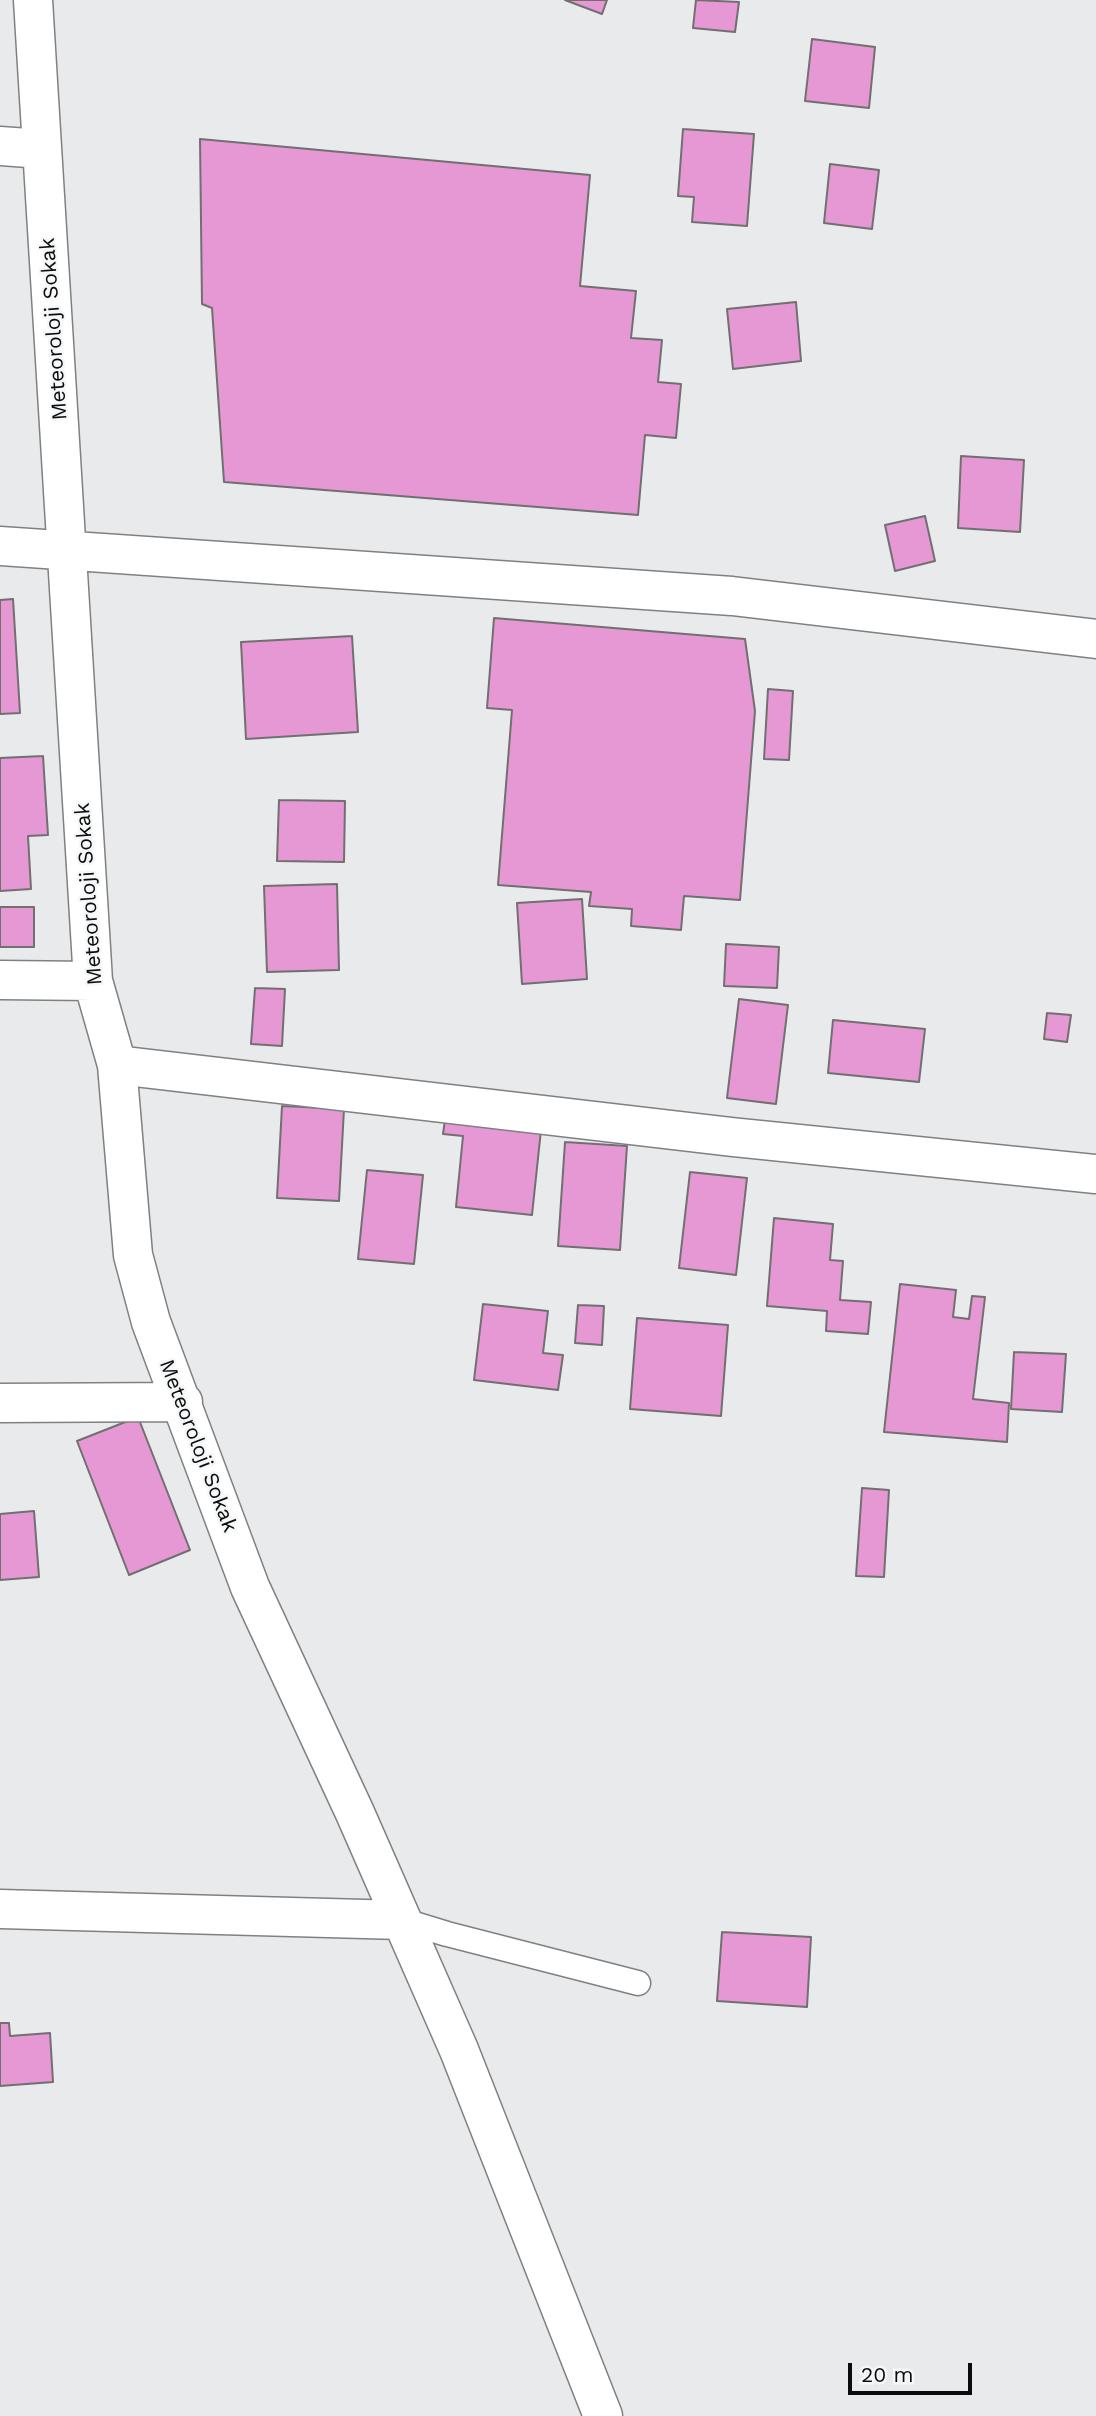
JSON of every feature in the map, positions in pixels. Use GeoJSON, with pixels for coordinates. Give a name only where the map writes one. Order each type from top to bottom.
{"type":"FeatureCollection","features":[{"type":"Feature","properties":{"kind":"street","name":"Meteoroloji Sokak"},"geometry":{"type":"LineString","coordinates":[[33,0],[93,981],[117,1065],[133,1255],[151,1322],[250,1587],[355,1813],[459,2050],[603,2416]]}},
{"type":"Feature","properties":{"kind":"street"},"geometry":{"type":"LineString","coordinates":[[0,146],[42,149]]}},
{"type":"Feature","properties":{"kind":"street"},"geometry":{"type":"LineString","coordinates":[[0,546],[732,596],[1096,639]]}},
{"type":"Feature","properties":{"kind":"street"},"geometry":{"type":"LineString","coordinates":[[0,980],[93,981]]}},
{"type":"Feature","properties":{"kind":"street"},"geometry":{"type":"LineString","coordinates":[[117,1065],[732,1138],[1096,1174]]}},
{"type":"Feature","properties":{"kind":"street"},"geometry":{"type":"LineString","coordinates":[[0,1403],[183,1402]]}},
{"type":"Feature","properties":{"kind":"street"},"geometry":{"type":"LineString","coordinates":[[0,1909],[401,1920]]}},
{"type":"Feature","properties":{"kind":"lane"},"geometry":{"type":"LineString","coordinates":[[401,1920],[638,1983]]}},
{"type":"Feature","properties":{"kind":"building"},"geometry":{"type":"Polygon","coordinates":[[[565,0],[607,0],[602,14],[565,0]]]}},
{"type":"Feature","properties":{"kind":"building"},"geometry":{"type":"Polygon","coordinates":[[[696,0],[739,2],[735,32],[693,28],[696,0]]]}},
{"type":"Feature","properties":{"kind":"building"},"geometry":{"type":"Polygon","coordinates":[[[812,39],[875,47],[869,108],[805,101],[812,39]]]}},
{"type":"Feature","properties":{"kind":"building"},"geometry":{"type":"Polygon","coordinates":[[[683,129],[754,134],[747,226],[692,222],[694,197],[678,196],[683,129]]]}},
{"type":"Feature","properties":{"kind":"building"},"geometry":{"type":"Polygon","coordinates":[[[200,139],[590,175],[580,286],[636,291],[631,338],[662,340],[658,382],[681,384],[676,438],[645,435],[638,515],[224,482],[212,308],[202,304],[200,139]]]}},
{"type":"Feature","properties":{"kind":"building"},"geometry":{"type":"Polygon","coordinates":[[[830,164],[879,170],[872,229],[824,223],[830,164]]]}},
{"type":"Feature","properties":{"kind":"building"},"geometry":{"type":"Polygon","coordinates":[[[796,302],[801,361],[733,369],[727,309],[796,302]]]}},
{"type":"Feature","properties":{"kind":"building"},"geometry":{"type":"Polygon","coordinates":[[[961,456],[1024,460],[1020,532],[958,528],[961,456]]]}},
{"type":"Feature","properties":{"kind":"building"},"geometry":{"type":"Polygon","coordinates":[[[925,516],[935,561],[895,571],[885,525],[925,516]]]}},
{"type":"Feature","properties":{"kind":"building"},"geometry":{"type":"Polygon","coordinates":[[[13,599],[20,713],[0,714],[0,600],[13,599]]]}},
{"type":"Feature","properties":{"kind":"building"},"geometry":{"type":"Polygon","coordinates":[[[494,618],[745,639],[755,711],[740,900],[684,896],[681,930],[631,926],[632,909],[589,906],[591,892],[498,885],[512,710],[487,708],[494,618]]]}},
{"type":"Feature","properties":{"kind":"building"},"geometry":{"type":"Polygon","coordinates":[[[352,636],[358,732],[246,739],[241,642],[352,636]]]}},
{"type":"Feature","properties":{"kind":"building"},"geometry":{"type":"Polygon","coordinates":[[[768,689],[793,691],[789,760],[764,759],[768,689]]]}},
{"type":"Feature","properties":{"kind":"building"},"geometry":{"type":"Polygon","coordinates":[[[43,756],[48,835],[28,836],[31,889],[0,891],[0,758],[43,756]]]}},
{"type":"Feature","properties":{"kind":"building"},"geometry":{"type":"Polygon","coordinates":[[[279,800],[345,801],[344,862],[277,861],[279,800]]]}},
{"type":"Feature","properties":{"kind":"building"},"geometry":{"type":"Polygon","coordinates":[[[337,884],[339,970],[267,972],[264,886],[337,884]]]}},
{"type":"Feature","properties":{"kind":"building"},"geometry":{"type":"Polygon","coordinates":[[[582,899],[587,979],[522,984],[517,903],[582,899]]]}},
{"type":"Feature","properties":{"kind":"building"},"geometry":{"type":"Polygon","coordinates":[[[0,907],[34,907],[34,947],[0,947],[0,907]]]}},
{"type":"Feature","properties":{"kind":"building"},"geometry":{"type":"Polygon","coordinates":[[[726,944],[779,947],[777,988],[724,986],[726,944]]]}},
{"type":"Feature","properties":{"kind":"building"},"geometry":{"type":"Polygon","coordinates":[[[255,988],[285,989],[282,1046],[251,1044],[255,988]]]}},
{"type":"Feature","properties":{"kind":"building"},"geometry":{"type":"Polygon","coordinates":[[[739,999],[788,1005],[776,1104],[727,1098],[739,999]]]}},
{"type":"Feature","properties":{"kind":"building"},"geometry":{"type":"Polygon","coordinates":[[[1047,1013],[1071,1015],[1067,1042],[1044,1039],[1047,1013]]]}},
{"type":"Feature","properties":{"kind":"building"},"geometry":{"type":"Polygon","coordinates":[[[833,1020],[925,1029],[919,1082],[828,1073],[833,1020]]]}},
{"type":"Feature","properties":{"kind":"building"},"geometry":{"type":"Polygon","coordinates":[[[282,1106],[344,1109],[339,1201],[277,1198],[282,1106]]]}},
{"type":"Feature","properties":{"kind":"building"},"geometry":{"type":"Polygon","coordinates":[[[445,1120],[541,1130],[532,1215],[456,1207],[463,1136],[443,1134],[445,1120]]]}},
{"type":"Feature","properties":{"kind":"building"},"geometry":{"type":"Polygon","coordinates":[[[565,1142],[627,1146],[620,1250],[558,1246],[565,1142]]]}},
{"type":"Feature","properties":{"kind":"building"},"geometry":{"type":"Polygon","coordinates":[[[367,1170],[423,1175],[414,1264],[358,1259],[367,1170]]]}},
{"type":"Feature","properties":{"kind":"building"},"geometry":{"type":"Polygon","coordinates":[[[690,1172],[747,1178],[736,1275],[679,1268],[690,1172]]]}},
{"type":"Feature","properties":{"kind":"building"},"geometry":{"type":"Polygon","coordinates":[[[774,1218],[833,1224],[830,1260],[843,1261],[840,1300],[871,1302],[868,1334],[826,1331],[827,1311],[767,1306],[774,1218]]]}},
{"type":"Feature","properties":{"kind":"building"},"geometry":{"type":"Polygon","coordinates":[[[900,1284],[956,1290],[953,1317],[969,1319],[972,1296],[985,1297],[973,1399],[1009,1403],[1007,1442],[884,1432],[900,1284]]]}},
{"type":"Feature","properties":{"kind":"building"},"geometry":{"type":"Polygon","coordinates":[[[483,1304],[548,1311],[543,1353],[563,1355],[558,1390],[474,1380],[483,1304]]]}},
{"type":"Feature","properties":{"kind":"building"},"geometry":{"type":"Polygon","coordinates":[[[578,1305],[604,1306],[602,1345],[575,1343],[578,1305]]]}},
{"type":"Feature","properties":{"kind":"building"},"geometry":{"type":"Polygon","coordinates":[[[637,1318],[728,1325],[721,1416],[630,1409],[637,1318]]]}},
{"type":"Feature","properties":{"kind":"building"},"geometry":{"type":"Polygon","coordinates":[[[1014,1352],[1066,1354],[1062,1412],[1011,1409],[1014,1352]]]}},
{"type":"Feature","properties":{"kind":"building"},"geometry":{"type":"Polygon","coordinates":[[[138,1417],[190,1550],[129,1575],[77,1441],[138,1417]]]}},
{"type":"Feature","properties":{"kind":"building"},"geometry":{"type":"Polygon","coordinates":[[[862,1488],[889,1490],[884,1577],[856,1576],[862,1488]]]}},
{"type":"Feature","properties":{"kind":"building"},"geometry":{"type":"Polygon","coordinates":[[[34,1511],[39,1577],[0,1580],[0,1514],[34,1511]]]}},
{"type":"Feature","properties":{"kind":"building"},"geometry":{"type":"Polygon","coordinates":[[[722,1932],[811,1937],[807,2007],[717,2001],[722,1932]]]}},
{"type":"Feature","properties":{"kind":"building"},"geometry":{"type":"Polygon","coordinates":[[[0,2023],[9,2023],[10,2036],[50,2033],[53,2082],[0,2086],[0,2023]]]}}]}
